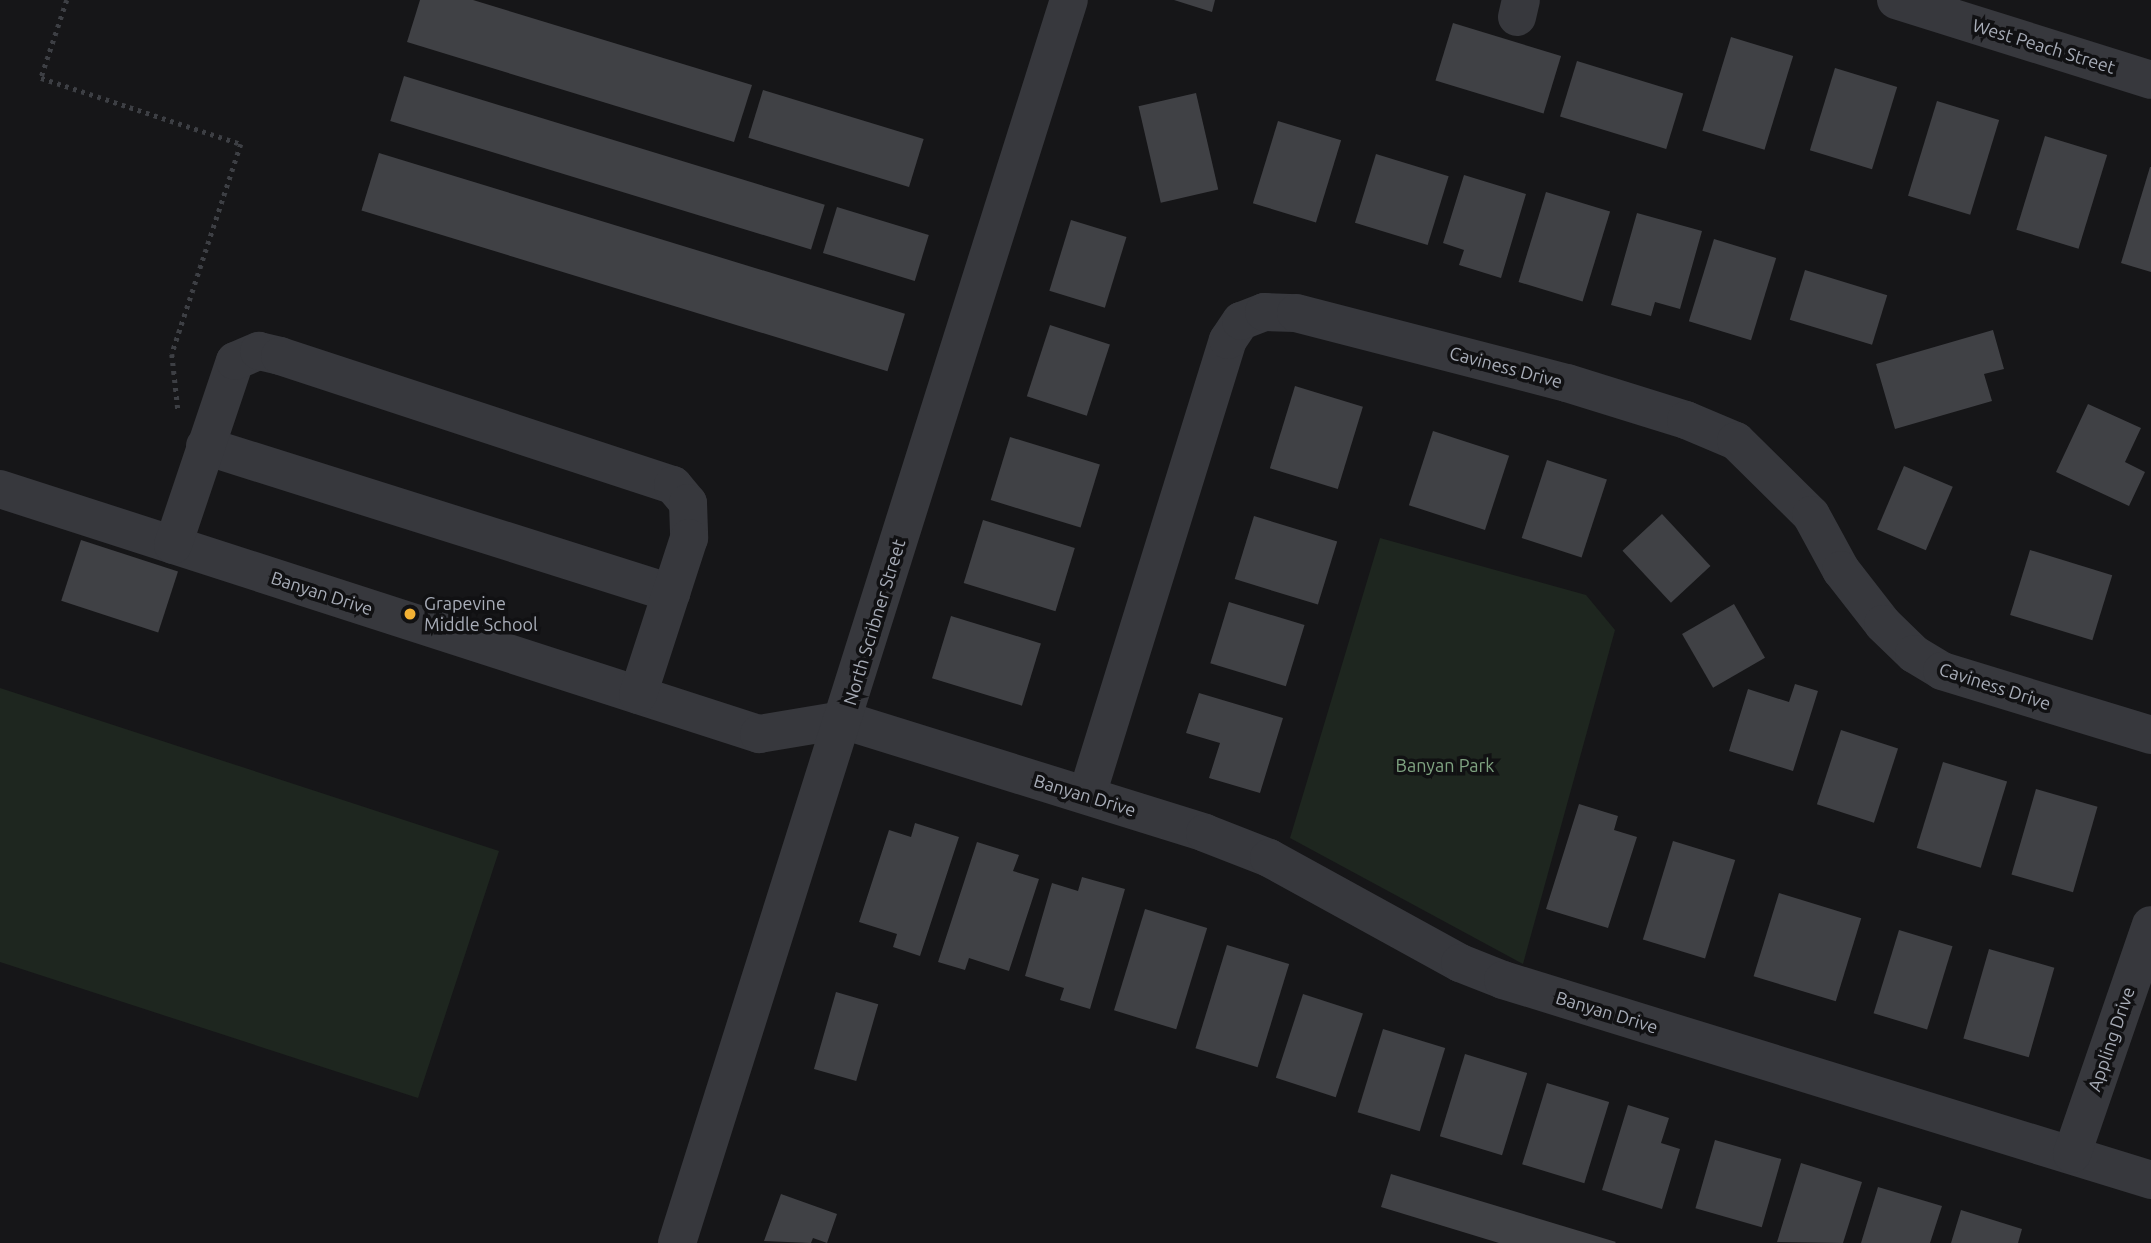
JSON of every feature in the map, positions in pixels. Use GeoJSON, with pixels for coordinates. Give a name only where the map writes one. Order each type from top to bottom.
{"type":"FeatureCollection","features":[{"type":"Feature","properties":{"kind":"street","name":"North Scribner Street"},"geometry":{"type":"LineString","coordinates":[[677,1243],[1069,0]]}},
{"type":"Feature","properties":{"kind":"street","name":"West Peach Street"},"geometry":{"type":"LineString","coordinates":[[1896,0],[2151,80]]}},
{"type":"Feature","properties":{"kind":"street","name":"Caviness Drive"},"geometry":{"type":"LineString","coordinates":[[1087,795],[1228,340],[1241,321],[1264,312],[1296,313],[1567,383],[1686,420],[1736,441],[1811,515],[1841,570],[1883,624],[1914,654],[1942,671],[2151,735]]}},
{"type":"Feature","properties":{"kind":"street"},"geometry":{"type":"LineString","coordinates":[[173,545],[192,433],[235,361],[259,351],[280,356],[673,485],[688,503],[689,538],[638,695]]}},
{"type":"Feature","properties":{"kind":"street"},"geometry":{"type":"LineString","coordinates":[[192,433],[671,593]]}},
{"type":"Feature","properties":{"kind":"street","name":"Banyan Drive"},"geometry":{"type":"LineString","coordinates":[[0,489],[759,734],[843,720],[1087,795],[1269,858],[1460,963],[1503,980],[2151,1180]]}},
{"type":"Feature","properties":{"kind":"street","name":"Appling Drive"},"geometry":{"type":"LineString","coordinates":[[2072,1154],[2151,925]]}},
{"type":"Feature","properties":{"kind":"path"},"geometry":{"type":"LineString","coordinates":[[67,0],[41,78],[241,144],[172,354],[192,433]]}},
{"type":"Feature","properties":{"kind":"green space","name":"Banyan Park"},"geometry":{"type":"Polygon","coordinates":[[[1380,538],[1586,595],[1615,630],[1523,964],[1290,838],[1380,538]]]}},
{"type":"Feature","properties":{"kind":"green space"},"geometry":{"type":"Polygon","coordinates":[[[0,688],[499,851],[418,1098],[0,962],[0,688]]]}},
{"type":"Feature","properties":{"kind":"building"},"geometry":{"type":"Polygon","coordinates":[[[420,0],[473,0],[752,85],[734,142],[407,42],[420,0]]]}},
{"type":"Feature","properties":{"kind":"building"},"geometry":{"type":"Polygon","coordinates":[[[1174,0],[1215,0],[1212,12],[1174,0]]]}},
{"type":"Feature","properties":{"kind":"building"},"geometry":{"type":"Polygon","coordinates":[[[1453,23],[1561,56],[1544,113],[1435,80],[1453,23]]]}},
{"type":"Feature","properties":{"kind":"building"},"geometry":{"type":"Polygon","coordinates":[[[1731,37],[1793,56],[1765,150],[1702,131],[1731,37]]]}},
{"type":"Feature","properties":{"kind":"building"},"geometry":{"type":"Polygon","coordinates":[[[1577,61],[1683,93],[1666,149],[1560,116],[1577,61]]]}},
{"type":"Feature","properties":{"kind":"building"},"geometry":{"type":"Polygon","coordinates":[[[1835,68],[1897,87],[1872,169],[1810,150],[1835,68]]]}},
{"type":"Feature","properties":{"kind":"building"},"geometry":{"type":"Polygon","coordinates":[[[404,76],[825,205],[811,250],[390,121],[404,76]]]}},
{"type":"Feature","properties":{"kind":"building"},"geometry":{"type":"Polygon","coordinates":[[[763,90],[924,139],[909,187],[748,138],[763,90]]]}},
{"type":"Feature","properties":{"kind":"building"},"geometry":{"type":"Polygon","coordinates":[[[1196,93],[1218,189],[1161,203],[1139,106],[1196,93]]]}},
{"type":"Feature","properties":{"kind":"building"},"geometry":{"type":"Polygon","coordinates":[[[1937,101],[1999,120],[1970,215],[1908,196],[1937,101]]]}},
{"type":"Feature","properties":{"kind":"building"},"geometry":{"type":"Polygon","coordinates":[[[1278,121],[1341,140],[1316,223],[1253,203],[1278,121]]]}},
{"type":"Feature","properties":{"kind":"building"},"geometry":{"type":"Polygon","coordinates":[[[2045,136],[2107,155],[2079,249],[2016,230],[2045,136]]]}},
{"type":"Feature","properties":{"kind":"building"},"geometry":{"type":"Polygon","coordinates":[[[379,153],[905,314],[887,371],[361,210],[379,153]]]}},
{"type":"Feature","properties":{"kind":"building"},"geometry":{"type":"Polygon","coordinates":[[[1376,154],[1449,176],[1428,245],[1355,223],[1376,154]]]}},
{"type":"Feature","properties":{"kind":"building"},"geometry":{"type":"Polygon","coordinates":[[[2151,167],[2151,272],[2121,263],[2151,167]]]}},
{"type":"Feature","properties":{"kind":"building"},"geometry":{"type":"Polygon","coordinates":[[[1464,175],[1526,194],[1501,278],[1459,265],[1464,250],[1443,243],[1464,175]]]}},
{"type":"Feature","properties":{"kind":"building"},"geometry":{"type":"Polygon","coordinates":[[[1546,192],[1610,212],[1583,301],[1519,282],[1546,192]]]}},
{"type":"Feature","properties":{"kind":"building"},"geometry":{"type":"Polygon","coordinates":[[[837,207],[929,235],[915,281],[823,253],[837,207]]]}},
{"type":"Feature","properties":{"kind":"building"},"geometry":{"type":"Polygon","coordinates":[[[1637,213],[1702,231],[1680,309],[1655,302],[1651,316],[1611,305],[1637,213]]]}},
{"type":"Feature","properties":{"kind":"building"},"geometry":{"type":"Polygon","coordinates":[[[1071,220],[1126,237],[1105,308],[1049,291],[1071,220]]]}},
{"type":"Feature","properties":{"kind":"building"},"geometry":{"type":"Polygon","coordinates":[[[1714,239],[1776,258],[1751,340],[1689,321],[1714,239]]]}},
{"type":"Feature","properties":{"kind":"building"},"geometry":{"type":"Polygon","coordinates":[[[1805,270],[1887,295],[1872,345],[1790,320],[1805,270]]]}},
{"type":"Feature","properties":{"kind":"building"},"geometry":{"type":"Polygon","coordinates":[[[1050,325],[1110,344],[1087,416],[1027,396],[1050,325]]]}},
{"type":"Feature","properties":{"kind":"building"},"geometry":{"type":"Polygon","coordinates":[[[1993,330],[2004,369],[1984,374],[1992,401],[1895,429],[1876,364],[1993,330]]]}},
{"type":"Feature","properties":{"kind":"building"},"geometry":{"type":"Polygon","coordinates":[[[1295,386],[1363,407],[1338,489],[1270,468],[1295,386]]]}},
{"type":"Feature","properties":{"kind":"building"},"geometry":{"type":"Polygon","coordinates":[[[2088,404],[2141,428],[2125,462],[2145,472],[2129,506],[2056,472],[2088,404]]]}},
{"type":"Feature","properties":{"kind":"building"},"geometry":{"type":"Polygon","coordinates":[[[1433,431],[1509,456],[1485,530],[1409,505],[1433,431]]]}},
{"type":"Feature","properties":{"kind":"building"},"geometry":{"type":"Polygon","coordinates":[[[1010,437],[1100,464],[1081,528],[991,500],[1010,437]]]}},
{"type":"Feature","properties":{"kind":"building"},"geometry":{"type":"Polygon","coordinates":[[[1547,460],[1607,479],[1582,557],[1522,538],[1547,460]]]}},
{"type":"Feature","properties":{"kind":"building"},"geometry":{"type":"Polygon","coordinates":[[[1904,466],[1953,487],[1926,550],[1877,530],[1904,466]]]}},
{"type":"Feature","properties":{"kind":"building"},"geometry":{"type":"Polygon","coordinates":[[[1662,514],[1710,566],[1671,603],[1623,551],[1662,514]]]}},
{"type":"Feature","properties":{"kind":"building"},"geometry":{"type":"Polygon","coordinates":[[[1254,516],[1337,541],[1318,605],[1235,579],[1254,516]]]}},
{"type":"Feature","properties":{"kind":"building"},"geometry":{"type":"Polygon","coordinates":[[[983,520],[1075,548],[1056,611],[964,583],[983,520]]]}},
{"type":"Feature","properties":{"kind":"building"},"geometry":{"type":"Polygon","coordinates":[[[81,540],[178,572],[158,632],[61,601],[81,540]]]}},
{"type":"Feature","properties":{"kind":"building"},"geometry":{"type":"Polygon","coordinates":[[[2030,550],[2112,575],[2092,640],[2010,615],[2030,550]]]}},
{"type":"Feature","properties":{"kind":"building"},"geometry":{"type":"Polygon","coordinates":[[[1229,602],[1305,625],[1286,686],[1210,663],[1229,602]]]}},
{"type":"Feature","properties":{"kind":"building"},"geometry":{"type":"Polygon","coordinates":[[[1734,604],[1765,658],[1713,688],[1682,634],[1734,604]]]}},
{"type":"Feature","properties":{"kind":"building"},"geometry":{"type":"Polygon","coordinates":[[[951,616],[1041,643],[1022,706],[932,678],[951,616]]]}},
{"type":"Feature","properties":{"kind":"building"},"geometry":{"type":"Polygon","coordinates":[[[1795,684],[1818,691],[1793,771],[1729,751],[1748,689],[1789,702],[1795,684]]]}},
{"type":"Feature","properties":{"kind":"building"},"geometry":{"type":"Polygon","coordinates":[[[1199,693],[1283,718],[1260,793],[1209,778],[1220,743],[1186,733],[1199,693]]]}},
{"type":"Feature","properties":{"kind":"building"},"geometry":{"type":"Polygon","coordinates":[[[1841,730],[1898,749],[1874,823],[1817,804],[1841,730]]]}},
{"type":"Feature","properties":{"kind":"building"},"geometry":{"type":"Polygon","coordinates":[[[1943,762],[2007,782],[1981,868],[1917,848],[1943,762]]]}},
{"type":"Feature","properties":{"kind":"building"},"geometry":{"type":"Polygon","coordinates":[[[2036,789],[2098,807],[2073,892],[2011,875],[2036,789]]]}},
{"type":"Feature","properties":{"kind":"building"},"geometry":{"type":"Polygon","coordinates":[[[1579,804],[1618,816],[1614,830],[1637,837],[1608,928],[1546,909],[1579,804]]]}},
{"type":"Feature","properties":{"kind":"building"},"geometry":{"type":"Polygon","coordinates":[[[915,823],[959,837],[920,956],[893,947],[897,934],[859,922],[889,830],[911,837],[915,823]]]}},
{"type":"Feature","properties":{"kind":"building"},"geometry":{"type":"Polygon","coordinates":[[[1673,841],[1735,860],[1705,959],[1643,939],[1673,841]]]}},
{"type":"Feature","properties":{"kind":"building"},"geometry":{"type":"Polygon","coordinates":[[[977,842],[1019,855],[1013,871],[1039,879],[1009,971],[969,958],[965,970],[938,962],[977,842]]]}},
{"type":"Feature","properties":{"kind":"building"},"geometry":{"type":"Polygon","coordinates":[[[1082,877],[1125,889],[1090,1009],[1060,1000],[1064,988],[1025,976],[1052,883],[1078,891],[1082,877]]]}},
{"type":"Feature","properties":{"kind":"building"},"geometry":{"type":"Polygon","coordinates":[[[1779,893],[1861,918],[1836,1001],[1754,976],[1779,893]]]}},
{"type":"Feature","properties":{"kind":"building"},"geometry":{"type":"Polygon","coordinates":[[[1145,909],[1207,928],[1176,1029],[1114,1010],[1145,909]]]}},
{"type":"Feature","properties":{"kind":"building"},"geometry":{"type":"Polygon","coordinates":[[[1899,930],[1953,946],[1927,1030],[1874,1013],[1899,930]]]}},
{"type":"Feature","properties":{"kind":"building"},"geometry":{"type":"Polygon","coordinates":[[[1227,945],[1289,964],[1258,1067],[1195,1048],[1227,945]]]}},
{"type":"Feature","properties":{"kind":"building"},"geometry":{"type":"Polygon","coordinates":[[[1989,949],[2054,968],[2029,1057],[1963,1038],[1989,949]]]}},
{"type":"Feature","properties":{"kind":"building"},"geometry":{"type":"Polygon","coordinates":[[[836,992],[878,1004],[856,1081],[814,1069],[836,992]]]}},
{"type":"Feature","properties":{"kind":"building"},"geometry":{"type":"Polygon","coordinates":[[[1303,994],[1363,1013],[1336,1097],[1276,1078],[1303,994]]]}},
{"type":"Feature","properties":{"kind":"building"},"geometry":{"type":"Polygon","coordinates":[[[1383,1029],[1445,1048],[1420,1131],[1358,1112],[1383,1029]]]}},
{"type":"Feature","properties":{"kind":"building"},"geometry":{"type":"Polygon","coordinates":[[[1465,1054],[1527,1073],[1502,1155],[1440,1136],[1465,1054]]]}},
{"type":"Feature","properties":{"kind":"building"},"geometry":{"type":"Polygon","coordinates":[[[1547,1083],[1609,1102],[1584,1183],[1522,1164],[1547,1083]]]}},
{"type":"Feature","properties":{"kind":"building"},"geometry":{"type":"Polygon","coordinates":[[[1628,1105],[1669,1118],[1661,1143],[1680,1149],[1662,1209],[1602,1190],[1628,1105]]]}},
{"type":"Feature","properties":{"kind":"building"},"geometry":{"type":"Polygon","coordinates":[[[1715,1140],[1781,1159],[1762,1227],[1695,1208],[1715,1140]]]}},
{"type":"Feature","properties":{"kind":"building"},"geometry":{"type":"Polygon","coordinates":[[[1801,1163],[1862,1182],[1843,1243],[1777,1242],[1801,1163]]]}},
{"type":"Feature","properties":{"kind":"building"},"geometry":{"type":"Polygon","coordinates":[[[1391,1174],[1616,1242],[1499,1243],[1381,1207],[1391,1174]]]}},
{"type":"Feature","properties":{"kind":"building"},"geometry":{"type":"Polygon","coordinates":[[[1878,1187],[1942,1206],[1930,1243],[1861,1243],[1878,1187]]]}},
{"type":"Feature","properties":{"kind":"building"},"geometry":{"type":"Polygon","coordinates":[[[781,1194],[837,1214],[827,1243],[813,1238],[811,1243],[764,1241],[781,1194]]]}},
{"type":"Feature","properties":{"kind":"building"},"geometry":{"type":"Polygon","coordinates":[[[1961,1210],[2022,1229],[2018,1243],[1951,1243],[1961,1210]]]}},
{"type":"Feature","properties":{"kind":"place","name":"Grapevine Middle School"},"geometry":{"type":"Point","coordinates":[410,614]}}]}
